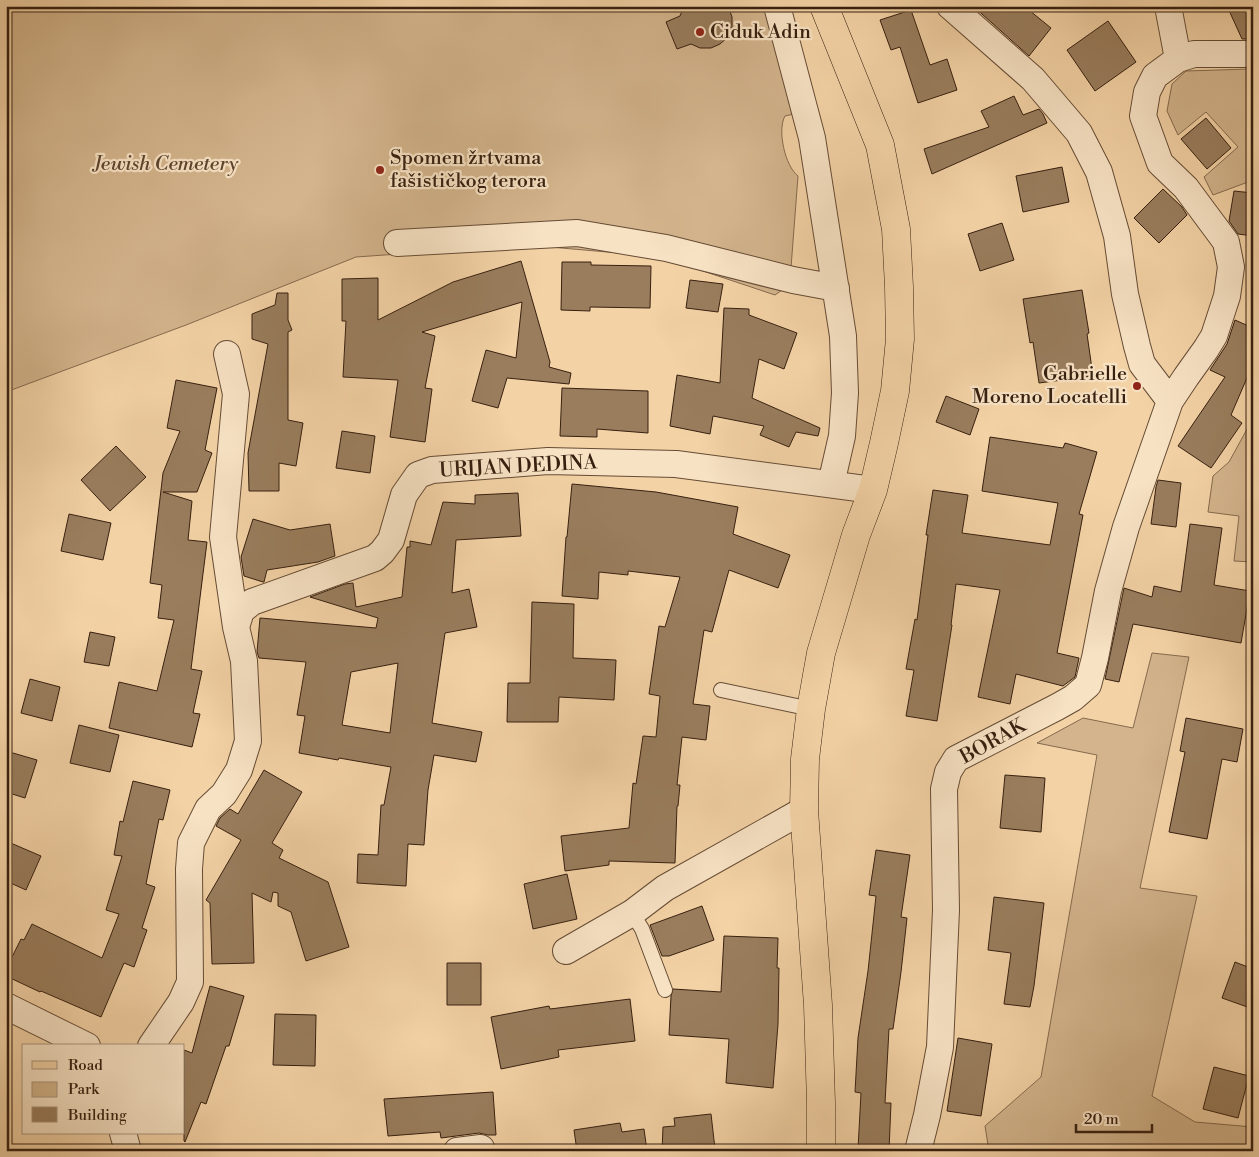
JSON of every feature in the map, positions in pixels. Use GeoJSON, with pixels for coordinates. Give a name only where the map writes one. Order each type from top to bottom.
{"type":"FeatureCollection","features":[{"type":"Feature","properties":{"kind":"main road"},"geometry":{"type":"LineString","coordinates":[[821,1151],[818,1005],[804,810],[805,759],[821,653],[856,535],[873,490],[895,391],[900,339],[896,229],[880,145],[824,6]]}},
{"type":"Feature","properties":{"kind":"street"},"geometry":{"type":"LineString","coordinates":[[777,6],[812,138],[843,336],[845,393],[842,436],[831,484]]}},
{"type":"Feature","properties":{"kind":"street"},"geometry":{"type":"LineString","coordinates":[[950,6],[1033,79],[1079,133],[1099,172],[1117,236],[1125,294],[1142,364],[1170,401],[1214,336],[1227,296],[1231,267],[1226,242],[1186,188],[1160,164],[1143,116],[1147,92],[1155,76],[1178,58],[1194,54],[1253,54]]}},
{"type":"Feature","properties":{"kind":"street"},"geometry":{"type":"LineString","coordinates":[[1168,6],[1178,58]]}},
{"type":"Feature","properties":{"kind":"street"},"geometry":{"type":"LineString","coordinates":[[397,243],[577,233],[666,248],[793,280],[836,288]]}},
{"type":"Feature","properties":{"kind":"street"},"geometry":{"type":"LineString","coordinates":[[152,1044],[181,1002],[190,982],[189,870],[192,843],[208,809],[224,794],[240,770],[248,740],[244,661],[236,627],[223,537],[236,394],[227,354]]}},
{"type":"Feature","properties":{"kind":"street","name":"BORAK"},"geometry":{"type":"LineString","coordinates":[[918,1151],[940,1047],[946,910],[944,789],[948,772],[956,759],[1057,707],[1073,698],[1088,685],[1108,591],[1126,527],[1170,401]]}},
{"type":"Feature","properties":{"kind":"street","name":"URIJAN DEDINA"},"geometry":{"type":"LineString","coordinates":[[236,627],[241,611],[252,602],[375,558],[391,540],[404,495],[418,475],[432,470],[548,461],[676,464],[873,490]]}},
{"type":"Feature","properties":{"kind":"street"},"geometry":{"type":"LineString","coordinates":[[566,952],[632,913],[665,888],[804,810]]}},
{"type":"Feature","properties":{"kind":"street"},"geometry":{"type":"LineString","coordinates":[[6,1006],[83,1044]]}},
{"type":"Feature","properties":{"kind":"street"},"geometry":{"type":"LineString","coordinates":[[123,1134],[128,1151]]}},
{"type":"Feature","properties":{"kind":"lane"},"geometry":{"type":"LineString","coordinates":[[722,690],[811,710]]}},
{"type":"Feature","properties":{"kind":"lane"},"geometry":{"type":"LineString","coordinates":[[632,913],[642,929],[665,990]]}},
{"type":"Feature","properties":{"kind":"green space","name":"Jewish Cemetery"},"geometry":{"type":"Polygon","coordinates":[[[6,6],[768,6],[794,114],[785,116],[782,130],[786,156],[793,171],[798,176],[790,281],[785,288],[775,295],[658,256],[527,245],[356,257],[186,325],[6,392],[6,6]]]}},
{"type":"Feature","properties":{"kind":"green space"},"geometry":{"type":"Polygon","coordinates":[[[1253,70],[1253,158],[1248,182],[1213,195],[1204,177],[1238,147],[1206,112],[1178,135],[1167,111],[1172,84],[1186,71],[1253,70]]]}},
{"type":"Feature","properties":{"kind":"green space"},"geometry":{"type":"Polygon","coordinates":[[[1253,397],[1253,562],[1234,561],[1239,516],[1208,512],[1213,476],[1229,462],[1252,420],[1253,397]]]}},
{"type":"Feature","properties":{"kind":"green space"},"geometry":{"type":"Polygon","coordinates":[[[1152,653],[1189,657],[1140,888],[1197,896],[1152,1096],[1195,1122],[1253,1127],[1253,1151],[989,1151],[985,1126],[1041,1077],[1097,755],[1037,743],[1083,718],[1133,728],[1152,653]]]}},
{"type":"Feature","properties":{"kind":"building","name":"Ciduk Adin"},"geometry":{"type":"Polygon","coordinates":[[[684,6],[728,6],[732,17],[732,28],[728,37],[720,44],[711,48],[700,48],[691,44],[677,49],[666,22],[680,16],[684,6]]]}},
{"type":"Feature","properties":{"kind":"building"},"geometry":{"type":"Polygon","coordinates":[[[973,6],[1024,6],[1051,28],[1029,56],[973,6]]]}},
{"type":"Feature","properties":{"kind":"building"},"geometry":{"type":"Polygon","coordinates":[[[1227,6],[1253,6],[1253,39],[1242,39],[1227,6]]]}},
{"type":"Feature","properties":{"kind":"building"},"geometry":{"type":"Polygon","coordinates":[[[911,10],[930,65],[947,59],[957,90],[918,103],[900,47],[891,50],[880,20],[911,10]]]}},
{"type":"Feature","properties":{"kind":"building"},"geometry":{"type":"Polygon","coordinates":[[[1108,21],[1136,62],[1095,91],[1067,50],[1108,21]]]}},
{"type":"Feature","properties":{"kind":"building"},"geometry":{"type":"Polygon","coordinates":[[[1014,96],[1023,115],[1039,109],[1047,123],[932,174],[924,149],[989,127],[981,111],[1014,96]]]}},
{"type":"Feature","properties":{"kind":"building"},"geometry":{"type":"Polygon","coordinates":[[[1206,118],[1231,148],[1207,169],[1181,139],[1206,118]]]}},
{"type":"Feature","properties":{"kind":"building"},"geometry":{"type":"Polygon","coordinates":[[[1062,167],[1069,202],[1023,212],[1016,176],[1062,167]]]}},
{"type":"Feature","properties":{"kind":"building"},"geometry":{"type":"Polygon","coordinates":[[[1163,189],[1182,207],[1187,215],[1159,243],[1134,218],[1163,189]]]}},
{"type":"Feature","properties":{"kind":"building"},"geometry":{"type":"Polygon","coordinates":[[[1234,191],[1253,193],[1253,236],[1238,234],[1229,221],[1234,191]]]}},
{"type":"Feature","properties":{"kind":"building"},"geometry":{"type":"Polygon","coordinates":[[[1002,223],[1014,260],[980,271],[968,234],[1002,223]]]}},
{"type":"Feature","properties":{"kind":"building"},"geometry":{"type":"Polygon","coordinates":[[[521,261],[550,362],[549,367],[571,373],[569,384],[507,378],[498,408],[472,401],[486,350],[516,358],[522,302],[422,332],[435,336],[425,388],[432,389],[425,442],[390,437],[398,380],[343,377],[346,321],[342,321],[342,279],[378,278],[378,320],[453,282],[521,261]]]}},
{"type":"Feature","properties":{"kind":"building"},"geometry":{"type":"Polygon","coordinates":[[[562,262],[591,262],[591,265],[651,266],[650,308],[590,307],[590,311],[561,310],[562,262]]]}},
{"type":"Feature","properties":{"kind":"building"},"geometry":{"type":"Polygon","coordinates":[[[690,280],[723,284],[718,312],[686,308],[690,280]]]}},
{"type":"Feature","properties":{"kind":"building"},"geometry":{"type":"Polygon","coordinates":[[[1082,290],[1093,376],[1039,383],[1033,342],[1030,343],[1023,299],[1082,290]]]}},
{"type":"Feature","properties":{"kind":"building"},"geometry":{"type":"Polygon","coordinates":[[[277,293],[288,293],[288,320],[292,330],[288,332],[288,420],[303,423],[296,466],[279,463],[279,491],[249,491],[248,453],[268,344],[252,339],[252,314],[275,305],[277,293]]]}},
{"type":"Feature","properties":{"kind":"building"},"geometry":{"type":"Polygon","coordinates":[[[724,308],[749,309],[749,315],[797,333],[784,369],[759,359],[752,398],[820,428],[818,436],[796,432],[789,447],[760,435],[764,426],[713,416],[710,434],[670,426],[677,375],[720,383],[724,308]]]}},
{"type":"Feature","properties":{"kind":"building"},"geometry":{"type":"Polygon","coordinates":[[[1235,320],[1253,328],[1253,364],[1231,415],[1242,423],[1211,468],[1178,446],[1225,377],[1210,370],[1227,344],[1235,320]]]}},
{"type":"Feature","properties":{"kind":"building"},"geometry":{"type":"Polygon","coordinates":[[[176,380],[217,388],[205,450],[212,453],[197,492],[163,492],[192,501],[188,540],[207,542],[191,669],[202,671],[193,713],[200,714],[192,747],[109,728],[119,682],[157,691],[174,620],[158,618],[162,585],[150,583],[163,473],[180,431],[167,428],[176,380]]]}},
{"type":"Feature","properties":{"kind":"building"},"geometry":{"type":"Polygon","coordinates":[[[562,388],[648,391],[648,433],[597,429],[597,437],[560,436],[562,388]]]}},
{"type":"Feature","properties":{"kind":"building"},"geometry":{"type":"Polygon","coordinates":[[[946,396],[979,409],[970,435],[936,422],[946,396]]]}},
{"type":"Feature","properties":{"kind":"building"},"geometry":{"type":"Polygon","coordinates":[[[342,431],[375,436],[370,473],[336,468],[342,431]]]}},
{"type":"Feature","properties":{"kind":"building"},"geometry":{"type":"Polygon","coordinates":[[[990,437],[1063,448],[1065,443],[1097,452],[1079,514],[1083,515],[1057,653],[1079,658],[1075,677],[1063,686],[1016,674],[1010,704],[978,697],[1000,590],[956,584],[952,625],[937,721],[906,716],[914,670],[906,669],[915,619],[917,620],[933,490],[968,495],[962,533],[1050,545],[1058,503],[982,491],[990,437]]]}},
{"type":"Feature","properties":{"kind":"building"},"geometry":{"type":"Polygon","coordinates":[[[116,446],[146,477],[110,511],[81,480],[116,446]]]}},
{"type":"Feature","properties":{"kind":"building"},"geometry":{"type":"Polygon","coordinates":[[[1158,480],[1181,483],[1176,527],[1151,524],[1158,480]]]}},
{"type":"Feature","properties":{"kind":"building"},"geometry":{"type":"Polygon","coordinates":[[[572,484],[656,492],[738,507],[733,534],[790,555],[778,588],[729,570],[712,632],[704,630],[693,704],[710,706],[706,740],[682,737],[677,785],[680,785],[677,806],[675,863],[609,861],[609,865],[565,871],[561,836],[629,828],[633,783],[636,784],[643,736],[656,737],[660,696],[649,694],[659,626],[665,627],[680,577],[628,571],[628,575],[599,572],[598,599],[562,596],[572,484]]]}},
{"type":"Feature","properties":{"kind":"building"},"geometry":{"type":"Polygon","coordinates":[[[518,493],[521,536],[456,540],[452,593],[469,589],[477,627],[445,633],[432,723],[482,732],[476,762],[434,755],[428,790],[424,845],[408,844],[406,886],[357,883],[358,854],[378,855],[381,805],[384,805],[391,767],[299,753],[305,716],[297,715],[306,662],[259,658],[257,652],[260,618],[376,628],[378,618],[310,597],[345,584],[353,583],[356,607],[402,597],[407,547],[410,547],[410,541],[431,545],[443,502],[475,504],[475,495],[518,493]],[[398,663],[351,672],[342,725],[390,733],[398,663]]]}},
{"type":"Feature","properties":{"kind":"building"},"geometry":{"type":"Polygon","coordinates":[[[69,514],[111,523],[103,560],[61,551],[69,514]]]}},
{"type":"Feature","properties":{"kind":"building"},"geometry":{"type":"Polygon","coordinates":[[[253,519],[290,530],[330,524],[335,556],[318,562],[267,570],[264,582],[244,576],[241,557],[253,519]]]}},
{"type":"Feature","properties":{"kind":"building"},"geometry":{"type":"Polygon","coordinates":[[[1190,524],[1222,528],[1214,585],[1250,591],[1241,643],[1133,624],[1119,682],[1105,679],[1124,588],[1152,597],[1154,586],[1181,592],[1190,524]]]}},
{"type":"Feature","properties":{"kind":"building"},"geometry":{"type":"Polygon","coordinates":[[[532,602],[574,604],[573,658],[616,660],[614,700],[559,697],[558,722],[507,722],[508,683],[530,683],[532,602]]]}},
{"type":"Feature","properties":{"kind":"building"},"geometry":{"type":"Polygon","coordinates":[[[90,632],[115,637],[109,666],[84,662],[90,632]]]}},
{"type":"Feature","properties":{"kind":"building"},"geometry":{"type":"Polygon","coordinates":[[[30,679],[60,687],[52,721],[21,713],[30,679]]]}},
{"type":"Feature","properties":{"kind":"building"},"geometry":{"type":"Polygon","coordinates":[[[1186,718],[1243,729],[1237,762],[1222,759],[1207,839],[1169,832],[1185,752],[1180,751],[1186,718]]]}},
{"type":"Feature","properties":{"kind":"building"},"geometry":{"type":"Polygon","coordinates":[[[79,725],[119,735],[110,772],[70,763],[79,725]]]}},
{"type":"Feature","properties":{"kind":"building"},"geometry":{"type":"Polygon","coordinates":[[[6,751],[37,760],[25,798],[6,792],[6,751]]]}},
{"type":"Feature","properties":{"kind":"building"},"geometry":{"type":"Polygon","coordinates":[[[264,770],[302,792],[272,843],[283,850],[279,858],[328,882],[349,947],[306,961],[291,912],[278,906],[278,893],[273,892],[271,902],[252,893],[254,963],[212,964],[210,903],[206,900],[241,840],[216,826],[220,818],[230,809],[238,814],[264,770]]]}},
{"type":"Feature","properties":{"kind":"building"},"geometry":{"type":"Polygon","coordinates":[[[1005,775],[1045,778],[1041,832],[1000,828],[1005,775]]]}},
{"type":"Feature","properties":{"kind":"building"},"geometry":{"type":"Polygon","coordinates":[[[133,781],[170,790],[163,820],[159,819],[146,884],[155,887],[142,928],[147,930],[134,967],[124,963],[101,1017],[6,976],[6,969],[21,939],[24,940],[32,924],[102,958],[119,914],[106,910],[122,856],[114,855],[120,821],[123,822],[133,781]]]}},
{"type":"Feature","properties":{"kind":"building"},"geometry":{"type":"Polygon","coordinates":[[[6,841],[41,856],[26,890],[6,881],[6,841]]]}},
{"type":"Feature","properties":{"kind":"building"},"geometry":{"type":"Polygon","coordinates":[[[876,850],[910,855],[901,917],[907,918],[901,972],[893,1029],[889,1029],[885,1103],[891,1103],[889,1150],[858,1149],[861,1093],[855,1092],[858,1038],[876,896],[869,895],[876,850]]]}},
{"type":"Feature","properties":{"kind":"building"},"geometry":{"type":"Polygon","coordinates":[[[567,874],[577,919],[533,929],[524,884],[567,874]]]}},
{"type":"Feature","properties":{"kind":"building"},"geometry":{"type":"Polygon","coordinates":[[[994,897],[1044,903],[1030,1007],[1004,1004],[1011,953],[988,950],[994,897]]]}},
{"type":"Feature","properties":{"kind":"building"},"geometry":{"type":"Polygon","coordinates":[[[702,906],[714,940],[669,956],[662,956],[650,925],[702,906]]]}},
{"type":"Feature","properties":{"kind":"building"},"geometry":{"type":"Polygon","coordinates":[[[724,936],[778,938],[778,1024],[773,1088],[726,1083],[729,1039],[669,1035],[673,989],[721,992],[724,936]]]}},
{"type":"Feature","properties":{"kind":"building"},"geometry":{"type":"Polygon","coordinates":[[[1235,962],[1253,969],[1253,1009],[1222,998],[1235,962]]]}},
{"type":"Feature","properties":{"kind":"building"},"geometry":{"type":"Polygon","coordinates":[[[447,963],[481,963],[481,1005],[447,1005],[447,963]]]}},
{"type":"Feature","properties":{"kind":"building"},"geometry":{"type":"Polygon","coordinates":[[[210,986],[244,996],[229,1046],[226,1046],[206,1104],[201,1102],[185,1142],[185,1050],[192,1053],[210,986]]]}},
{"type":"Feature","properties":{"kind":"building"},"geometry":{"type":"Polygon","coordinates":[[[630,999],[635,1041],[558,1050],[559,1057],[501,1069],[491,1017],[549,1006],[550,1009],[630,999]]]}},
{"type":"Feature","properties":{"kind":"building"},"geometry":{"type":"Polygon","coordinates":[[[275,1014],[316,1015],[315,1066],[273,1065],[275,1014]]]}},
{"type":"Feature","properties":{"kind":"building"},"geometry":{"type":"Polygon","coordinates":[[[958,1038],[992,1044],[981,1116],[947,1111],[958,1038]]]}},
{"type":"Feature","properties":{"kind":"building"},"geometry":{"type":"Polygon","coordinates":[[[1214,1067],[1249,1076],[1238,1118],[1203,1109],[1214,1067]]]}},
{"type":"Feature","properties":{"kind":"building"},"geometry":{"type":"Polygon","coordinates":[[[493,1092],[496,1135],[479,1133],[441,1138],[440,1132],[388,1136],[384,1099],[493,1092]]]}},
{"type":"Feature","properties":{"kind":"building"},"geometry":{"type":"Polygon","coordinates":[[[711,1114],[715,1149],[662,1151],[663,1127],[675,1126],[674,1118],[711,1114]]]}},
{"type":"Feature","properties":{"kind":"building"},"geometry":{"type":"Polygon","coordinates":[[[620,1123],[622,1132],[644,1129],[647,1151],[577,1151],[574,1130],[620,1123]]]}},
{"type":"Feature","properties":{"kind":"place","name":"Ciduk Adin"},"geometry":{"type":"Point","coordinates":[700,32]}},
{"type":"Feature","properties":{"kind":"place","name":"Spomen žrtvama fašističkog terora"},"geometry":{"type":"Point","coordinates":[380,170]}},
{"type":"Feature","properties":{"kind":"place","name":"Gabrielle Moreno Locatelli"},"geometry":{"type":"Point","coordinates":[1137,386]}}]}
